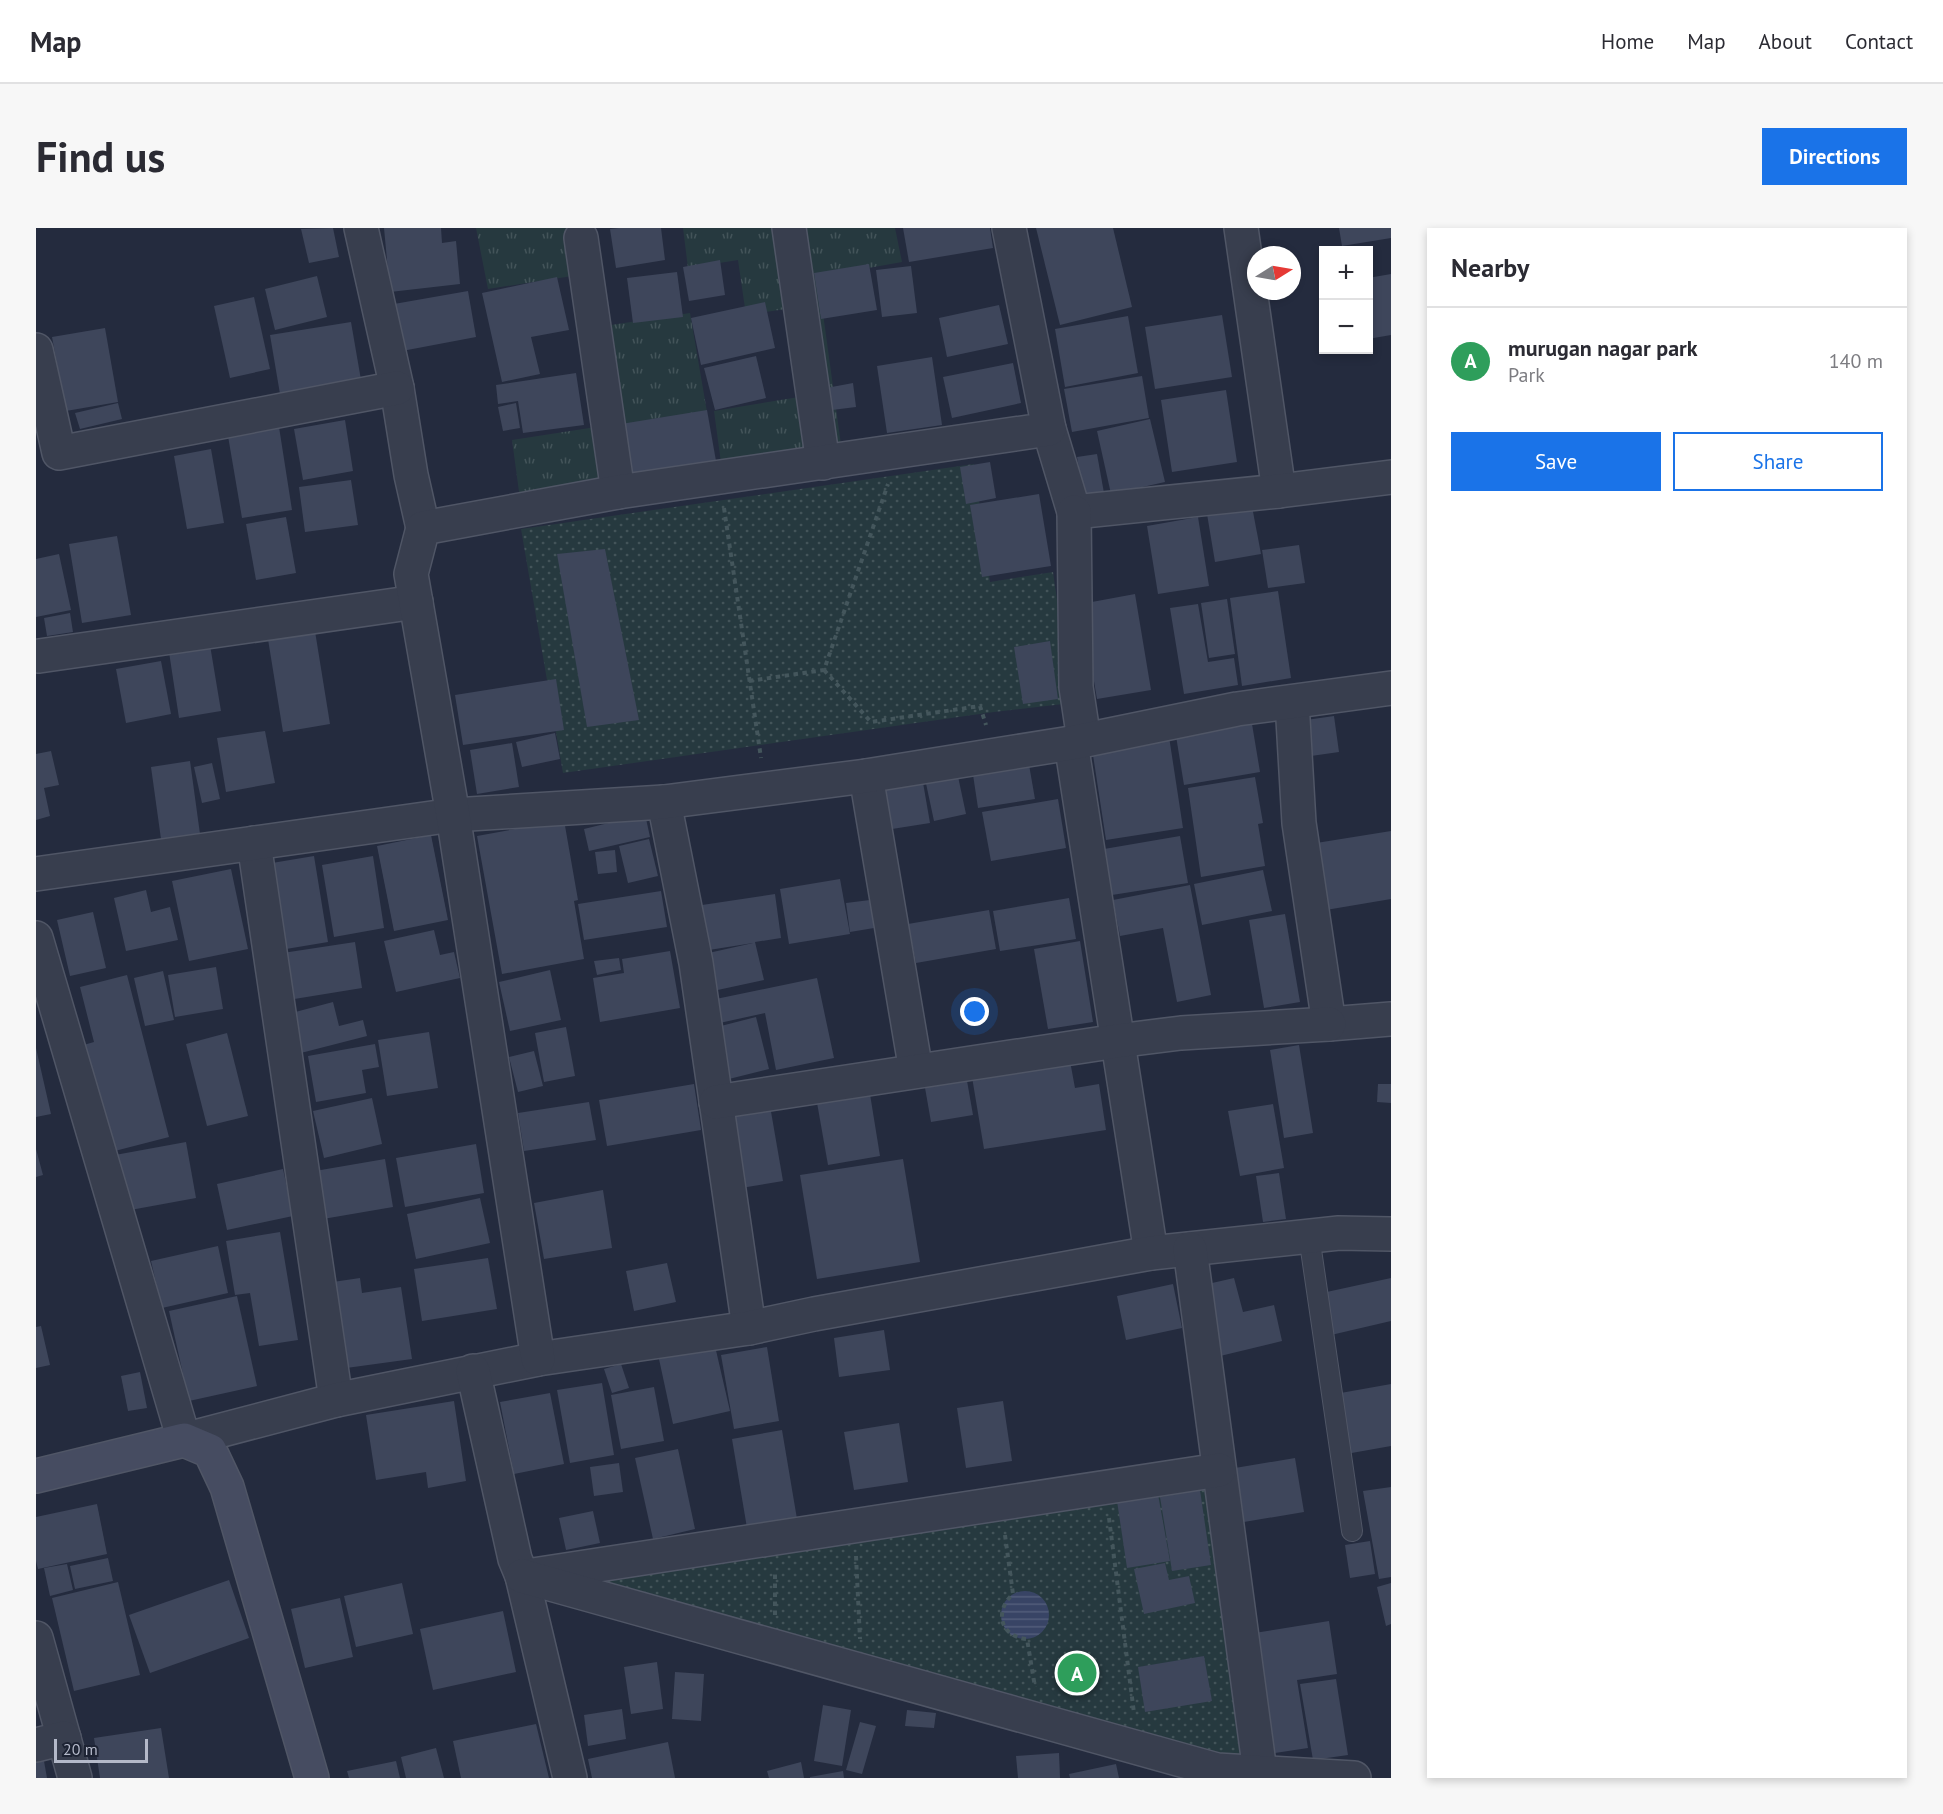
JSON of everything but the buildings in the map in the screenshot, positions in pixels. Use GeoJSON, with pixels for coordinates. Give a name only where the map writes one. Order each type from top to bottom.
{"type":"FeatureCollection","features":[{"type":"Feature","properties":{"kind":"street"},"geometry":{"type":"LineString","coordinates":[[361,228],[397,388],[411,475],[423,528],[411,574],[453,815],[538,1359]]}},
{"type":"Feature","properties":{"kind":"street"},"geometry":{"type":"LineString","coordinates":[[789,228],[823,463]]}},
{"type":"Feature","properties":{"kind":"street"},"geometry":{"type":"LineString","coordinates":[[1009,228],[1049,429],[1074,512],[1078,741],[1117,1041],[1151,1253]]}},
{"type":"Feature","properties":{"kind":"street"},"geometry":{"type":"LineString","coordinates":[[1240,228],[1279,491]]}},
{"type":"Feature","properties":{"kind":"street"},"geometry":{"type":"LineString","coordinates":[[581,238],[618,492]]}},
{"type":"Feature","properties":{"kind":"street"},"geometry":{"type":"LineString","coordinates":[[36,350],[59,453],[397,388]]}},
{"type":"Feature","properties":{"kind":"street"},"geometry":{"type":"LineString","coordinates":[[423,528],[618,492],[1049,429]]}},
{"type":"Feature","properties":{"kind":"street"},"geometry":{"type":"LineString","coordinates":[[1074,512],[1391,477]]}},
{"type":"Feature","properties":{"kind":"street"},"geometry":{"type":"LineString","coordinates":[[39,656],[416,602]]}},
{"type":"Feature","properties":{"kind":"street"},"geometry":{"type":"LineString","coordinates":[[36,874],[453,815],[664,802],[866,776],[1078,741],[1237,709],[1391,688]]}},
{"type":"Feature","properties":{"kind":"street"},"geometry":{"type":"LineString","coordinates":[[1292,702],[1299,824],[1329,1024]]}},
{"type":"Feature","properties":{"kind":"street"},"geometry":{"type":"LineString","coordinates":[[866,776],[916,1071]]}},
{"type":"Feature","properties":{"kind":"street"},"geometry":{"type":"LineString","coordinates":[[664,802],[696,963],[748,1328]]}},
{"type":"Feature","properties":{"kind":"street"},"geometry":{"type":"LineString","coordinates":[[254,843],[336,1400]]}},
{"type":"Feature","properties":{"kind":"street"},"geometry":{"type":"LineString","coordinates":[[36,938],[184,1440]]}},
{"type":"Feature","properties":{"kind":"street"},"geometry":{"type":"LineString","coordinates":[[716,1102],[1117,1041],[1180,1034],[1391,1019]]}},
{"type":"Feature","properties":{"kind":"street"},"geometry":{"type":"LineString","coordinates":[[36,1476],[336,1400],[538,1359],[748,1328],[813,1314],[1151,1253],[1339,1233],[1391,1234]]}},
{"type":"Feature","properties":{"kind":"street"},"geometry":{"type":"LineString","coordinates":[[1190,1249],[1260,1772]]}},
{"type":"Feature","properties":{"kind":"street"},"geometry":{"type":"LineString","coordinates":[[473,1371],[514,1559],[522,1576],[570,1778]]}},
{"type":"Feature","properties":{"kind":"street"},"geometry":{"type":"LineString","coordinates":[[184,1440],[210,1451],[227,1487],[312,1778]]}},
{"type":"Feature","properties":{"kind":"street"},"geometry":{"type":"LineString","coordinates":[[522,1576],[1219,1470]]}},
{"type":"Feature","properties":{"kind":"street"},"geometry":{"type":"LineString","coordinates":[[522,1576],[1216,1770],[1354,1778]]}},
{"type":"Feature","properties":{"kind":"street"},"geometry":{"type":"LineString","coordinates":[[36,1638],[50,1742],[75,1778]]}},
{"type":"Feature","properties":{"kind":"street"},"geometry":{"type":"LineString","coordinates":[[1225,1778],[1260,1772]]}},
{"type":"Feature","properties":{"kind":"lane"},"geometry":{"type":"LineString","coordinates":[[1309,1236],[1352,1531]]}},
{"type":"Feature","properties":{"kind":"path"},"geometry":{"type":"LineString","coordinates":[[824,670],[899,451]]}},
{"type":"Feature","properties":{"kind":"path"},"geometry":{"type":"LineString","coordinates":[[719,477],[766,789]]}},
{"type":"Feature","properties":{"kind":"path"},"geometry":{"type":"LineString","coordinates":[[749,681],[824,670]]}},
{"type":"Feature","properties":{"kind":"path"},"geometry":{"type":"LineString","coordinates":[[824,670],[871,722],[980,706],[996,755]]}},
{"type":"Feature","properties":{"kind":"path"},"geometry":{"type":"LineString","coordinates":[[1109,1518],[1135,1722]]}},
{"type":"Feature","properties":{"kind":"path"},"geometry":{"type":"LineString","coordinates":[[1005,1534],[1013,1594],[1007,1600],[1001,1614],[1006,1630],[1012,1635],[1027,1639],[1036,1690],[1025,1687]]}},
{"type":"Feature","properties":{"kind":"path"},"geometry":{"type":"LineString","coordinates":[[850,1639],[860,1642],[856,1556],[867,1555]]}},
{"type":"Feature","properties":{"kind":"path"},"geometry":{"type":"LineString","coordinates":[[764,1615],[775,1618],[775,1567],[765,1569]]}},
{"type":"Feature","properties":{"kind":"green space"},"geometry":{"type":"Polygon","coordinates":[[[476,228],[596,228],[611,325],[690,313],[707,412],[628,484],[520,499],[512,440],[596,427],[572,276],[488,289],[476,228]]]}},
{"type":"Feature","properties":{"kind":"green space"},"geometry":{"type":"Polygon","coordinates":[[[683,228],[895,228],[902,262],[818,277],[842,452],[722,470],[714,411],[799,397],[786,309],[746,315],[738,260],[688,268],[683,228]]]}},
{"type":"Feature","properties":{"kind":"green space"},"geometry":{"type":"Polygon","coordinates":[[[974,464],[990,582],[1053,572],[1072,703],[563,773],[521,529],[974,464]]]}},
{"type":"Feature","properties":{"kind":"green space"},"geometry":{"type":"Polygon","coordinates":[[[1208,1483],[1246,1766],[593,1580],[1208,1483]]]}},
{"type":"Feature","properties":{"kind":"water"},"geometry":{"type":"Polygon","coordinates":[[[1025,1591],[1042,1598],[1049,1615],[1042,1632],[1025,1639],[1008,1632],[1001,1615],[1008,1598],[1025,1591]]]}},
{"type":"Feature","properties":{"kind":"place","name":"murugan nagar park"},"geometry":{"type":"Point","coordinates":[1077,1673]}}]}
